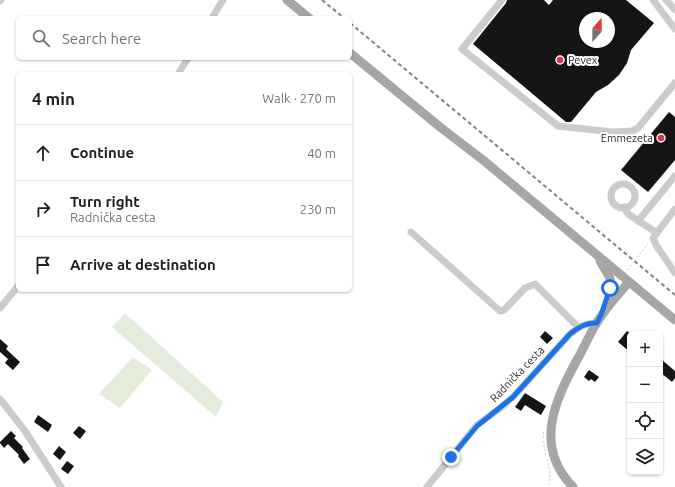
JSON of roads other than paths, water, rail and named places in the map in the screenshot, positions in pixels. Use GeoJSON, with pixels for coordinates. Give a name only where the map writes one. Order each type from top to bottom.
{"type":"FeatureCollection","features":[{"type":"Feature","properties":{"kind":"main road"},"geometry":{"type":"LineString","coordinates":[[287,0],[307,16]]}},
{"type":"Feature","properties":{"kind":"main road"},"geometry":{"type":"LineString","coordinates":[[352,55],[589,247],[675,320]]}},
{"type":"Feature","properties":{"kind":"main road"},"geometry":{"type":"LineString","coordinates":[[589,247],[608,273],[610,281],[610,288],[599,319]]}},
{"type":"Feature","properties":{"kind":"main road"},"geometry":{"type":"LineString","coordinates":[[610,288],[616,281],[627,280]]}},
{"type":"Feature","properties":{"kind":"main road"},"geometry":{"type":"LineString","coordinates":[[571,486],[556,460],[550,434],[551,421],[561,390],[599,319],[627,280]]}},
{"type":"Feature","properties":{"kind":"street"},"geometry":{"type":"LineString","coordinates":[[213,16],[223,0]]}},
{"type":"Feature","properties":{"kind":"street"},"geometry":{"type":"LineString","coordinates":[[502,0],[462,49],[558,126],[606,132],[632,131],[638,128],[672,93],[675,83]]}},
{"type":"Feature","properties":{"kind":"street"},"geometry":{"type":"LineString","coordinates":[[653,0],[675,29]]}},
{"type":"Feature","properties":{"kind":"street"},"geometry":{"type":"LineString","coordinates":[[666,0],[675,10]]}},
{"type":"Feature","properties":{"kind":"street"},"geometry":{"type":"LineString","coordinates":[[179,72],[187,60]]}},
{"type":"Feature","properties":{"kind":"street"},"geometry":{"type":"LineString","coordinates":[[638,221],[675,176]]}},
{"type":"Feature","properties":{"kind":"street"},"geometry":{"type":"LineString","coordinates":[[624,207],[628,214],[655,236],[656,245],[675,273]]}},
{"type":"Feature","properties":{"kind":"street"},"geometry":{"type":"LineString","coordinates":[[655,236],[675,209]]}},
{"type":"Feature","properties":{"kind":"street"},"geometry":{"type":"LineString","coordinates":[[411,232],[500,311],[504,310],[525,288],[535,284],[578,327],[599,319]]}},
{"type":"Feature","properties":{"kind":"street"},"geometry":{"type":"LineString","coordinates":[[0,308],[16,288]]}},
{"type":"Feature","properties":{"kind":"street","name":"Radnička cesta"},"geometry":{"type":"LineString","coordinates":[[428,487],[477,426],[513,397],[578,327]]}},
{"type":"Feature","properties":{"kind":"street"},"geometry":{"type":"LineString","coordinates":[[0,399],[25,431],[61,487]]}},
{"type":"Feature","properties":{"kind":"railway"},"geometry":{"type":"LineString","coordinates":[[322,0],[342,16]]}},
{"type":"Feature","properties":{"kind":"railway"},"geometry":{"type":"LineString","coordinates":[[352,25],[675,295]]}},
{"type":"Feature","properties":{"kind":"place","name":"Pevex"},"geometry":{"type":"Point","coordinates":[560,60]}},
{"type":"Feature","properties":{"kind":"place","name":"Emmezeta"},"geometry":{"type":"Point","coordinates":[661,138]}}]}
